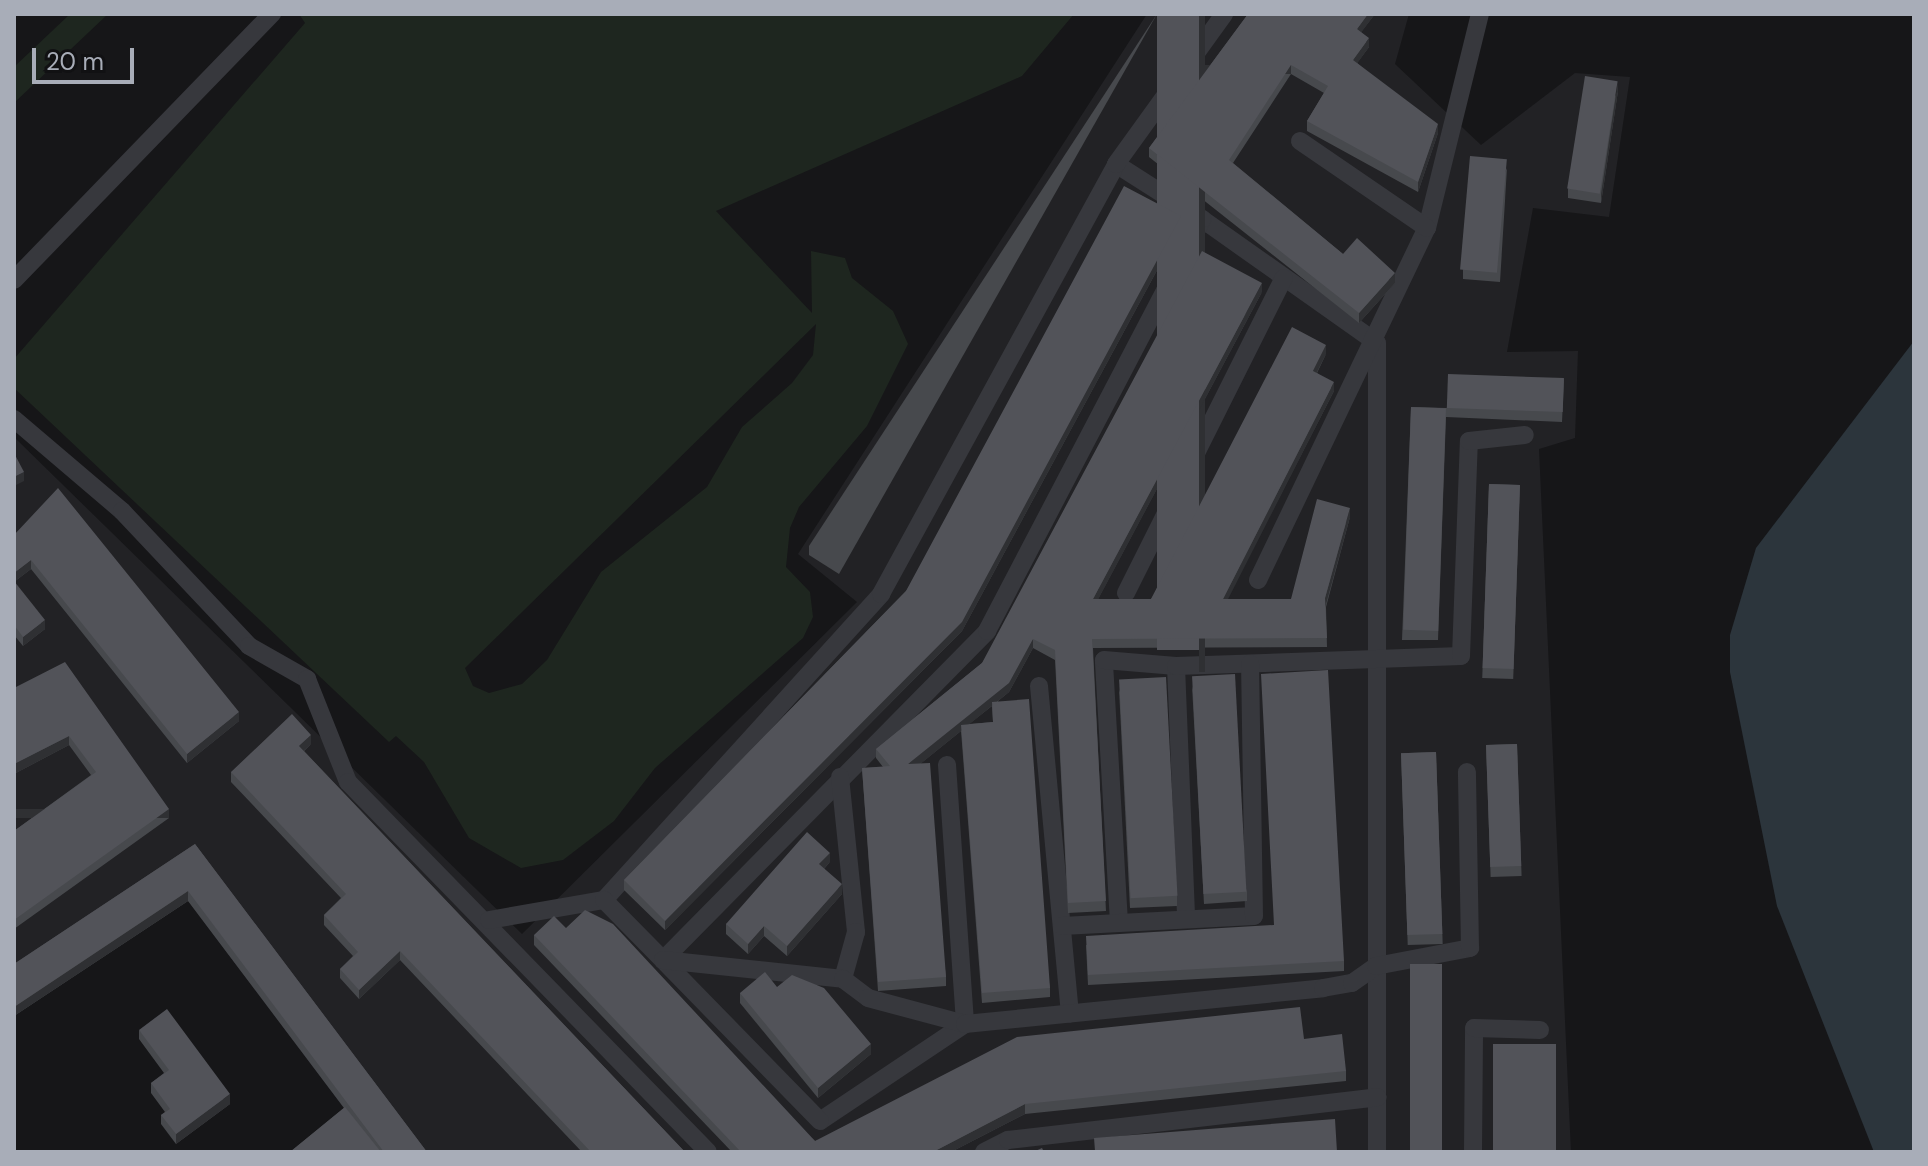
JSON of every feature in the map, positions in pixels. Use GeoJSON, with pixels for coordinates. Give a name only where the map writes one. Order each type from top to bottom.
{"type":"FeatureCollection","features":[{"type":"Feature","properties":{"kind":"lane"},"geometry":{"type":"LineString","coordinates":[[14,280],[272,14]]}},
{"type":"Feature","properties":{"kind":"lane"},"geometry":{"type":"LineString","coordinates":[[489,920],[604,900],[881,594],[1116,164],[1224,14]]}},
{"type":"Feature","properties":{"kind":"lane"},"geometry":{"type":"LineString","coordinates":[[1258,580],[1377,343],[1427,228],[1480,14]]}},
{"type":"Feature","properties":{"kind":"lane"},"geometry":{"type":"LineString","coordinates":[[1300,141],[1427,228]]}},
{"type":"Feature","properties":{"kind":"lane"},"geometry":{"type":"LineString","coordinates":[[1116,164],[1202,219],[1377,343]]}},
{"type":"Feature","properties":{"kind":"lane"},"geometry":{"type":"LineString","coordinates":[[663,960],[987,631],[1202,219]]}},
{"type":"Feature","properties":{"kind":"lane"},"geometry":{"type":"LineString","coordinates":[[1126,593],[1284,278]]}},
{"type":"Feature","properties":{"kind":"lane"},"geometry":{"type":"LineString","coordinates":[[1377,343],[1372,660],[1377,1152]]}},
{"type":"Feature","properties":{"kind":"lane"},"geometry":{"type":"LineString","coordinates":[[14,419],[122,511],[249,646],[307,679],[348,782],[489,920],[708,1152]]}},
{"type":"Feature","properties":{"kind":"lane"},"geometry":{"type":"LineString","coordinates":[[1119,923],[1104,660],[1176,666],[1461,656],[1469,441],[1525,435]]}},
{"type":"Feature","properties":{"kind":"lane"},"geometry":{"type":"LineString","coordinates":[[1062,926],[1254,916],[1250,664]]}},
{"type":"Feature","properties":{"kind":"lane"},"geometry":{"type":"LineString","coordinates":[[1176,666],[1186,919]]}},
{"type":"Feature","properties":{"kind":"lane"},"geometry":{"type":"LineString","coordinates":[[1039,686],[1070,1014]]}},
{"type":"Feature","properties":{"kind":"lane"},"geometry":{"type":"LineString","coordinates":[[947,765],[965,1024]]}},
{"type":"Feature","properties":{"kind":"lane"},"geometry":{"type":"LineString","coordinates":[[663,960],[843,979],[868,998],[965,1024],[1352,983],[1376,966],[1470,948],[1467,772]]}},
{"type":"Feature","properties":{"kind":"lane"},"geometry":{"type":"LineString","coordinates":[[840,777],[856,932],[843,979]]}},
{"type":"Feature","properties":{"kind":"lane"},"geometry":{"type":"LineString","coordinates":[[604,900],[820,1121],[965,1024]]}},
{"type":"Feature","properties":{"kind":"lane"},"geometry":{"type":"LineString","coordinates":[[1473,1152],[1474,1028],[1540,1030]]}},
{"type":"Feature","properties":{"kind":"lane"},"geometry":{"type":"LineString","coordinates":[[984,1152],[1008,1140],[1378,1097]]}},
{"type":"Feature","properties":{"kind":"shaded area"},"geometry":{"type":"Polygon","coordinates":[[[70,14],[108,14],[14,103],[14,67],[70,14]]]}},
{"type":"Feature","properties":{"kind":"shaded area"},"geometry":{"type":"Polygon","coordinates":[[[299,14],[1074,14],[1022,76],[716,211],[812,313],[811,251],[845,258],[852,278],[893,311],[908,344],[867,426],[799,507],[790,528],[786,567],[810,592],[813,617],[803,638],[655,768],[614,821],[563,860],[521,868],[469,838],[424,762],[396,736],[389,742],[14,388],[14,359],[305,23],[299,14]],[[816,324],[465,668],[473,686],[489,693],[522,684],[547,660],[601,572],[707,487],[742,427],[792,383],[813,355],[816,324]]]}},
{"type":"Feature","properties":{"kind":"shaded area"},"geometry":{"type":"Polygon","coordinates":[[[1147,14],[1409,14],[1395,64],[1481,145],[1575,73],[1630,77],[1609,217],[1533,208],[1507,352],[1578,351],[1575,438],[1539,449],[1571,1152],[377,1152],[188,901],[14,1016],[14,437],[522,934],[857,602],[798,554],[1147,14]]]}},
{"type":"Feature","properties":{"kind":"shaded area"},"geometry":{"type":"Polygon","coordinates":[[[1914,341],[1914,1152],[1874,1152],[1777,906],[1730,672],[1730,635],[1756,548],[1914,341]]]}},
{"type":"Feature","properties":{"kind":"building"},"geometry":{"type":"Polygon","coordinates":[[[1157,14],[1199,14],[1199,650],[1157,650],[1157,14]]]}},
{"type":"Feature","properties":{"kind":"building"},"geometry":{"type":"Polygon","coordinates":[[[1248,14],[1368,14],[1357,29],[1369,38],[1353,60],[1438,124],[1418,182],[1307,121],[1328,86],[1291,65],[1229,160],[1343,254],[1357,238],[1395,273],[1359,313],[1149,148],[1248,14]]]}},
{"type":"Feature","properties":{"kind":"building"},"geometry":{"type":"Polygon","coordinates":[[[1585,76],[1618,81],[1600,194],[1567,189],[1585,76]]]}},
{"type":"Feature","properties":{"kind":"building"},"geometry":{"type":"Polygon","coordinates":[[[1470,156],[1507,159],[1497,273],[1460,270],[1470,156]]]}},
{"type":"Feature","properties":{"kind":"building"},"geometry":{"type":"Polygon","coordinates":[[[1124,186],[1181,216],[962,622],[665,921],[624,880],[906,591],[1124,186]]]}},
{"type":"Feature","properties":{"kind":"building"},"geometry":{"type":"Polygon","coordinates":[[[1202,251],[1262,283],[1093,599],[1151,599],[1292,327],[1326,345],[1313,371],[1334,382],[1223,599],[1291,599],[1317,499],[1350,508],[1325,598],[1327,638],[1092,639],[1106,901],[1068,903],[1055,650],[1033,639],[1009,683],[908,764],[930,763],[946,977],[878,982],[862,768],[890,766],[876,749],[982,663],[1202,251]]]}},
{"type":"Feature","properties":{"kind":"building"},"geometry":{"type":"Polygon","coordinates":[[[1448,374],[1564,378],[1563,412],[1447,408],[1448,374]]]}},
{"type":"Feature","properties":{"kind":"building"},"geometry":{"type":"Polygon","coordinates":[[[1411,407],[1446,408],[1438,631],[1403,630],[1411,407]]]}},
{"type":"Feature","properties":{"kind":"building"},"geometry":{"type":"Polygon","coordinates":[[[14,453],[24,472],[14,477],[14,453]]]}},
{"type":"Feature","properties":{"kind":"building"},"geometry":{"type":"Polygon","coordinates":[[[1489,484],[1520,485],[1514,669],[1483,668],[1489,484]]]}},
{"type":"Feature","properties":{"kind":"building"},"geometry":{"type":"Polygon","coordinates":[[[58,488],[239,712],[187,754],[31,560],[14,573],[14,535],[58,488]]]}},
{"type":"Feature","properties":{"kind":"building"},"geometry":{"type":"Polygon","coordinates":[[[14,581],[45,620],[23,637],[14,625],[14,581]]]}},
{"type":"Feature","properties":{"kind":"building"},"geometry":{"type":"Polygon","coordinates":[[[65,662],[169,809],[14,920],[14,831],[96,772],[69,736],[14,764],[14,688],[65,662]]]}},
{"type":"Feature","properties":{"kind":"building"},"geometry":{"type":"Polygon","coordinates":[[[1328,670],[1344,961],[1088,975],[1086,936],[1274,925],[1261,674],[1328,670]]]}},
{"type":"Feature","properties":{"kind":"building"},"geometry":{"type":"Polygon","coordinates":[[[1235,674],[1246,892],[1203,894],[1192,676],[1235,674]]]}},
{"type":"Feature","properties":{"kind":"building"},"geometry":{"type":"Polygon","coordinates":[[[1166,677],[1177,896],[1131,898],[1119,679],[1166,677]]]}},
{"type":"Feature","properties":{"kind":"building"},"geometry":{"type":"Polygon","coordinates":[[[1029,699],[1050,988],[982,993],[961,725],[993,722],[992,702],[1029,699]]]}},
{"type":"Feature","properties":{"kind":"building"},"geometry":{"type":"Polygon","coordinates":[[[292,714],[311,735],[299,746],[685,1152],[591,1152],[400,951],[359,990],[340,969],[358,952],[324,915],[346,894],[231,772],[292,714]]]}},
{"type":"Feature","properties":{"kind":"building"},"geometry":{"type":"Polygon","coordinates":[[[1517,744],[1521,866],[1490,867],[1486,745],[1517,744]]]}},
{"type":"Feature","properties":{"kind":"building"},"geometry":{"type":"Polygon","coordinates":[[[1436,752],[1442,934],[1407,935],[1401,753],[1436,752]]]}},
{"type":"Feature","properties":{"kind":"building"},"geometry":{"type":"Polygon","coordinates":[[[807,832],[830,853],[819,864],[842,884],[787,946],[764,926],[748,944],[726,924],[807,832]]]}},
{"type":"Feature","properties":{"kind":"building"},"geometry":{"type":"Polygon","coordinates":[[[195,844],[427,1152],[384,1152],[188,891],[14,1007],[14,964],[195,844]]]}},
{"type":"Feature","properties":{"kind":"building"},"geometry":{"type":"Polygon","coordinates":[[[585,910],[613,924],[815,1141],[1017,1037],[1300,1007],[1304,1039],[1342,1034],[1346,1071],[1025,1104],[933,1152],[741,1152],[534,935],[554,916],[566,928],[585,910]]]}},
{"type":"Feature","properties":{"kind":"building"},"geometry":{"type":"Polygon","coordinates":[[[1410,964],[1442,964],[1442,1152],[1410,1152],[1410,964]]]}},
{"type":"Feature","properties":{"kind":"building"},"geometry":{"type":"Polygon","coordinates":[[[765,972],[777,987],[792,975],[824,988],[871,1044],[818,1088],[740,993],[765,972]]]}},
{"type":"Feature","properties":{"kind":"building"},"geometry":{"type":"Polygon","coordinates":[[[167,1009],[230,1094],[176,1134],[161,1115],[170,1109],[151,1083],[169,1070],[139,1030],[167,1009]]]}},
{"type":"Feature","properties":{"kind":"building"},"geometry":{"type":"Polygon","coordinates":[[[1493,1044],[1556,1044],[1556,1152],[1493,1152],[1493,1044]]]}},
{"type":"Feature","properties":{"kind":"building"},"geometry":{"type":"Polygon","coordinates":[[[345,1107],[381,1152],[290,1152],[345,1107]]]}},
{"type":"Feature","properties":{"kind":"building"},"geometry":{"type":"Polygon","coordinates":[[[1335,1119],[1337,1152],[1094,1152],[1094,1138],[1335,1119]]]}}]}
